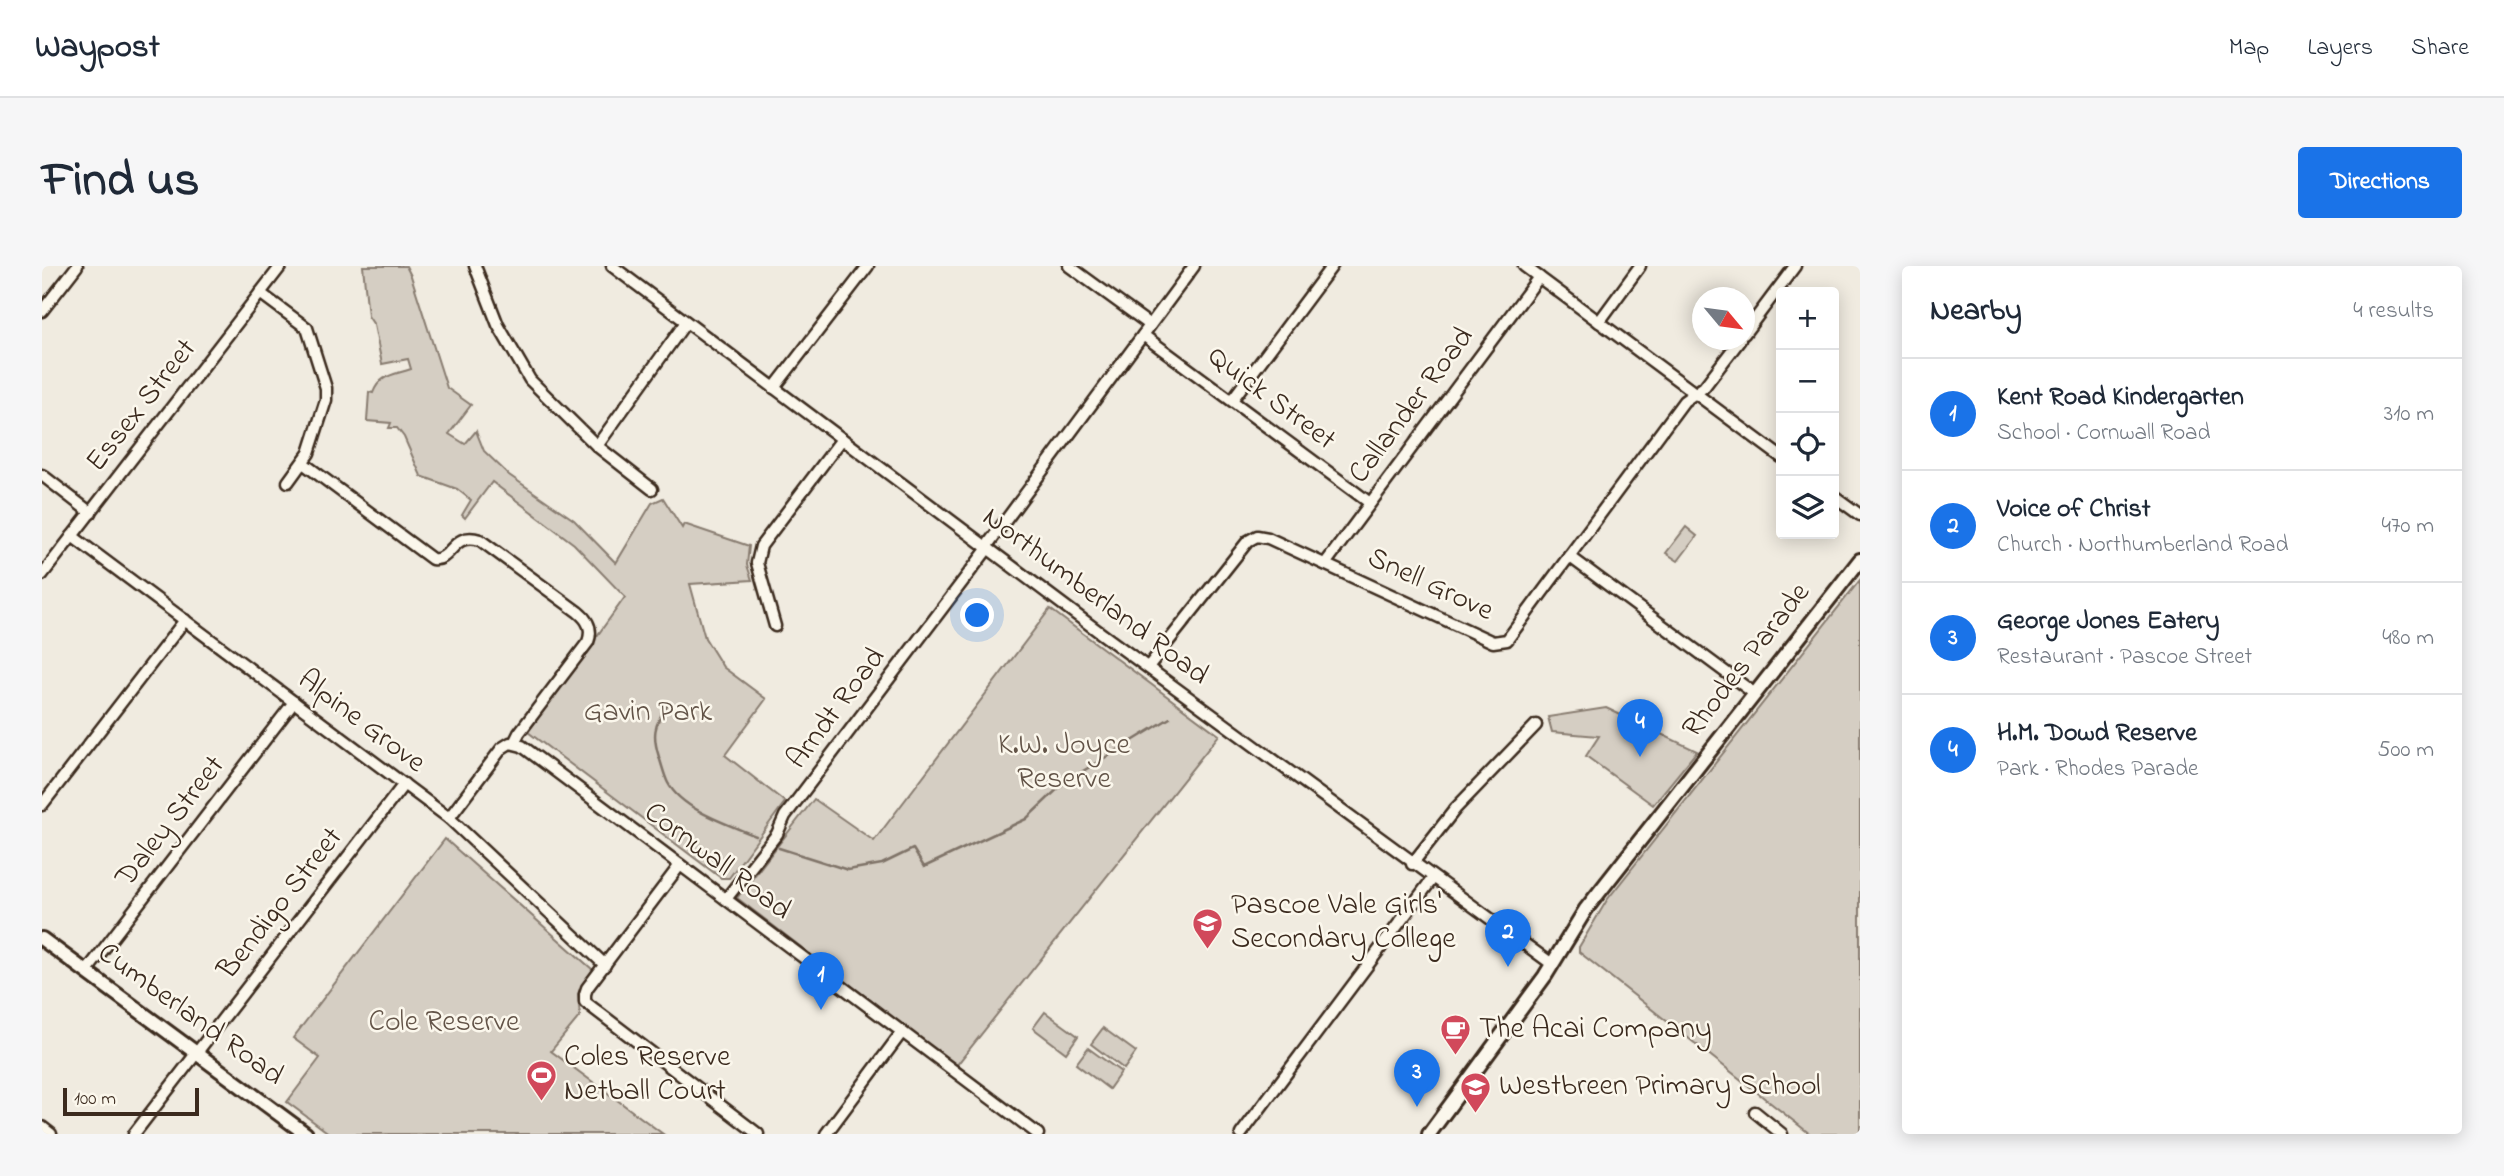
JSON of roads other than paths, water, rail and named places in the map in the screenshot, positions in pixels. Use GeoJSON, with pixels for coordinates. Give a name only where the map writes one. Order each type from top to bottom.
{"type":"FeatureCollection","features":[{"type":"Feature","properties":{"kind":"main road","name":"Rhodes Parade"},"geometry":{"type":"LineString","coordinates":[[1429,1134],[1552,964],[1586,909],[1860,559]]}},
{"type":"Feature","properties":{"kind":"main road","name":"Cumberland Road"},"geometry":{"type":"LineString","coordinates":[[42,939],[306,1134]]}},
{"type":"Feature","properties":{"kind":"street"},"geometry":{"type":"LineString","coordinates":[[42,311],[77,266]]}},
{"type":"Feature","properties":{"kind":"street","name":"Essex Street"},"geometry":{"type":"LineString","coordinates":[[42,575],[281,266]]}},
{"type":"Feature","properties":{"kind":"street"},"geometry":{"type":"LineString","coordinates":[[475,266],[498,325],[530,380],[597,446],[652,489]]}},
{"type":"Feature","properties":{"kind":"street","name":"Northumberland Road"},"geometry":{"type":"LineString","coordinates":[[612,266],[1412,864],[1552,964]]}},
{"type":"Feature","properties":{"kind":"street"},"geometry":{"type":"LineString","coordinates":[[774,388],[868,266]]}},
{"type":"Feature","properties":{"kind":"street"},"geometry":{"type":"LineString","coordinates":[[1069,266],[1150,325]]}},
{"type":"Feature","properties":{"kind":"street","name":"Arndt Road"},"geometry":{"type":"LineString","coordinates":[[726,899],[777,834],[785,816],[987,548],[1194,266]]}},
{"type":"Feature","properties":{"kind":"street"},"geometry":{"type":"LineString","coordinates":[[1232,400],[1332,266]]}},
{"type":"Feature","properties":{"kind":"street"},"geometry":{"type":"LineString","coordinates":[[1524,266],[1776,453]]}},
{"type":"Feature","properties":{"kind":"street"},"geometry":{"type":"LineString","coordinates":[[1599,322],[1640,266]]}},
{"type":"Feature","properties":{"kind":"street"},"geometry":{"type":"LineString","coordinates":[[1755,320],[1795,266]]}},
{"type":"Feature","properties":{"kind":"street","name":"Callander Road"},"geometry":{"type":"LineString","coordinates":[[1325,564],[1539,277]]}},
{"type":"Feature","properties":{"kind":"street"},"geometry":{"type":"LineString","coordinates":[[260,293],[307,328],[326,388],[323,410],[309,453],[288,482]]}},
{"type":"Feature","properties":{"kind":"street"},"geometry":{"type":"LineString","coordinates":[[597,446],[686,322]]}},
{"type":"Feature","properties":{"kind":"street","name":"Quick Street"},"geometry":{"type":"LineString","coordinates":[[1143,335],[1370,503]]}},
{"type":"Feature","properties":{"kind":"street","name":"Snell Grove"},"geometry":{"type":"LineString","coordinates":[[1147,667],[1257,536],[1268,538],[1493,642],[1501,642],[1509,637],[1684,401],[1707,383],[1732,350]]}},
{"type":"Feature","properties":{"kind":"street"},"geometry":{"type":"LineString","coordinates":[[775,626],[757,563],[761,546],[842,439]]}},
{"type":"Feature","properties":{"kind":"street"},"geometry":{"type":"LineString","coordinates":[[303,463],[432,559],[436,561],[443,557],[461,539],[480,540],[588,622],[588,642],[514,743],[507,744],[497,754],[449,818]]}},
{"type":"Feature","properties":{"kind":"street"},"geometry":{"type":"LineString","coordinates":[[42,475],[90,513]]}},
{"type":"Feature","properties":{"kind":"street"},"geometry":{"type":"LineString","coordinates":[[1839,499],[1860,514]]}},
{"type":"Feature","properties":{"kind":"street","name":"Alpine Grove"},"geometry":{"type":"LineString","coordinates":[[72,536],[449,818],[605,965]]}},
{"type":"Feature","properties":{"kind":"street"},"geometry":{"type":"LineString","coordinates":[[1569,556],[1755,694]]}},
{"type":"Feature","properties":{"kind":"street"},"geometry":{"type":"LineString","coordinates":[[42,805],[185,620]]}},
{"type":"Feature","properties":{"kind":"street","name":"Daley Street"},"geometry":{"type":"LineString","coordinates":[[86,972],[294,702]]}},
{"type":"Feature","properties":{"kind":"street"},"geometry":{"type":"LineString","coordinates":[[1412,864],[1456,808],[1536,726]]}},
{"type":"Feature","properties":{"kind":"street","name":"Cornwall Road"},"geometry":{"type":"LineString","coordinates":[[514,743],[527,749],[1038,1134]]}},
{"type":"Feature","properties":{"kind":"street","name":"Bendigo Street"},"geometry":{"type":"LineString","coordinates":[[134,1134],[404,784]]}},
{"type":"Feature","properties":{"kind":"street"},"geometry":{"type":"LineString","coordinates":[[680,865],[585,993],[585,1002],[758,1134]]}},
{"type":"Feature","properties":{"kind":"street"},"geometry":{"type":"LineString","coordinates":[[1241,1134],[1433,878]]}},
{"type":"Feature","properties":{"kind":"street"},"geometry":{"type":"LineString","coordinates":[[826,1134],[902,1032]]}},
{"type":"Feature","properties":{"kind":"street"},"geometry":{"type":"LineString","coordinates":[[1755,1112],[1782,1134]]}},
{"type":"Feature","properties":{"kind":"street"},"geometry":{"type":"LineString","coordinates":[[42,1127],[51,1134]]}},
{"type":"Feature","properties":{"kind":"waterway"},"geometry":{"type":"LineString","coordinates":[[667,706],[659,719],[655,736],[668,783],[675,793],[695,809],[756,836]]}},
{"type":"Feature","properties":{"kind":"waterway"},"geometry":{"type":"LineString","coordinates":[[779,848],[848,870],[882,864],[913,849],[924,867],[1026,819],[1065,782],[1170,718]]}},
{"type":"Feature","properties":{"kind":"place","name":"H.M. Dowd Reserve"},"geometry":{"type":"Point","coordinates":[1640,757]}},
{"type":"Feature","properties":{"kind":"place","name":"Pascoe Vale Girls' Secondary College"},"geometry":{"type":"Point","coordinates":[1208,950]}},
{"type":"Feature","properties":{"kind":"place","name":"Voice of Christ"},"geometry":{"type":"Point","coordinates":[1508,967]}},
{"type":"Feature","properties":{"kind":"place","name":"Kent Road Kindergarten"},"geometry":{"type":"Point","coordinates":[821,1010]}},
{"type":"Feature","properties":{"kind":"place","name":"The Acai Company"},"geometry":{"type":"Point","coordinates":[1456,1057]}},
{"type":"Feature","properties":{"kind":"place","name":"Coles Reserve Netball Court"},"geometry":{"type":"Point","coordinates":[541,1102]}},
{"type":"Feature","properties":{"kind":"place","name":"George Jones Eatery"},"geometry":{"type":"Point","coordinates":[1417,1107]}},
{"type":"Feature","properties":{"kind":"place","name":"Westbreen Primary School"},"geometry":{"type":"Point","coordinates":[1476,1114]}},
{"type":"Feature","properties":{"kind":"park label","name":"Gavin Park"},"geometry":{"type":"Point","coordinates":[648,713]}},
{"type":"Feature","properties":{"kind":"park label","name":"K.W. Joyce Reserve"},"geometry":{"type":"Point","coordinates":[1064,763]}},
{"type":"Feature","properties":{"kind":"park label","name":"Cole Reserve"},"geometry":{"type":"Point","coordinates":[444,1023]}}]}
